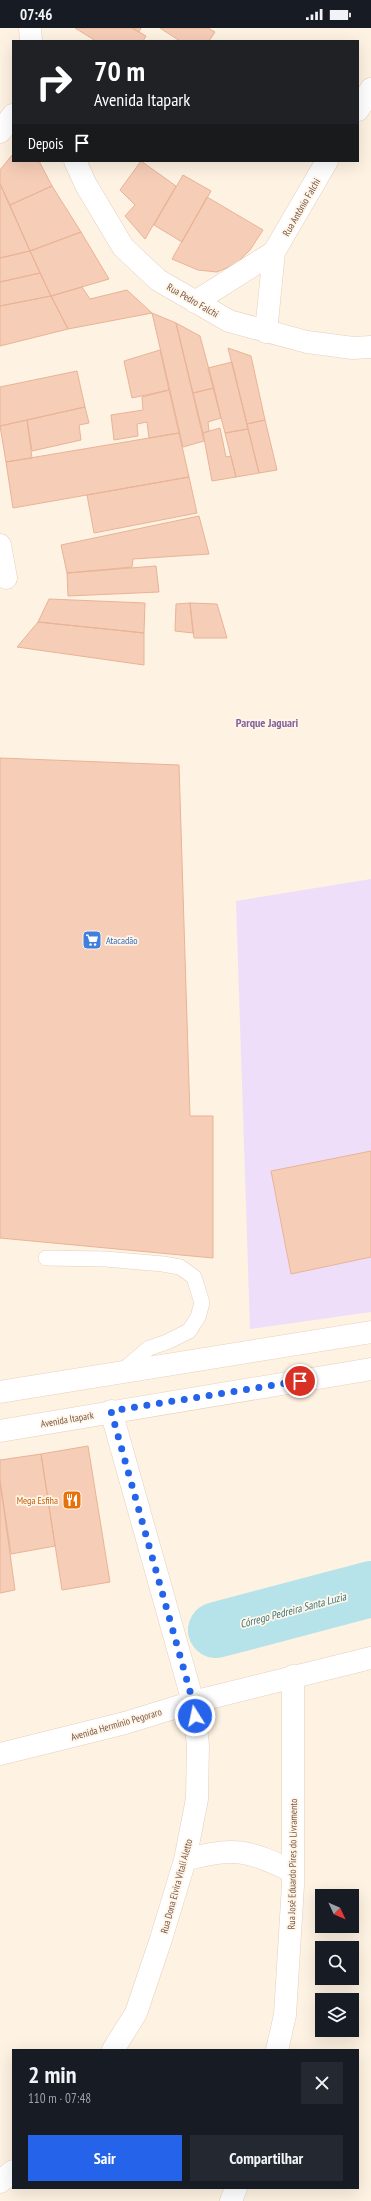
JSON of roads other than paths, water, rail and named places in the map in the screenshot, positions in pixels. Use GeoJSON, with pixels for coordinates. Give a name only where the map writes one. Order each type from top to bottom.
{"type":"FeatureCollection","features":[{"type":"Feature","properties":{"kind":"street"},"geometry":{"type":"LineString","coordinates":[[30,28],[31,40]]}},
{"type":"Feature","properties":{"kind":"street"},"geometry":{"type":"LineString","coordinates":[[359,108],[371,89]]}},
{"type":"Feature","properties":{"kind":"street"},"geometry":{"type":"LineString","coordinates":[[0,132],[12,116]]}},
{"type":"Feature","properties":{"kind":"street","name":"Rua Pedro Falchi"},"geometry":{"type":"LineString","coordinates":[[75,162],[86,185],[123,247],[158,280],[229,321],[266,332],[322,344],[353,348],[371,347]]}},
{"type":"Feature","properties":{"kind":"street","name":"Rua Antônio Falchi"},"geometry":{"type":"LineString","coordinates":[[266,332],[274,252],[327,162]]}},
{"type":"Feature","properties":{"kind":"street","name":"Rua Antônio Falchi"},"geometry":{"type":"LineString","coordinates":[[195,302],[274,252]]}},
{"type":"Feature","properties":{"kind":"street"},"geometry":{"type":"LineString","coordinates":[[0,545],[6,578]]}},
{"type":"Feature","properties":{"kind":"street"},"geometry":{"type":"LineString","coordinates":[[0,1392],[371,1332]]}},
{"type":"Feature","properties":{"kind":"street","name":"Avenida Itapark"},"geometry":{"type":"LineString","coordinates":[[0,1431],[111,1411],[371,1369]]}},
{"type":"Feature","properties":{"kind":"street","name":"Rua Dona Elvira Vitali Aletto"},"geometry":{"type":"LineString","coordinates":[[111,1411],[193,1702],[198,1745],[197,1799],[184,1860],[161,1939],[136,2013],[114,2049]]}},
{"type":"Feature","properties":{"kind":"street","name":"Avenida Hermínio Pegoraro"},"geometry":{"type":"LineString","coordinates":[[0,1754],[125,1722],[193,1702],[293,1676],[371,1658]]}},
{"type":"Feature","properties":{"kind":"street","name":"Rua José Eduardo Pires do Livramento"},"geometry":{"type":"LineString","coordinates":[[277,2049],[285,2015],[293,1872],[293,1676]]}},
{"type":"Feature","properties":{"kind":"street"},"geometry":{"type":"LineString","coordinates":[[184,1860],[205,1854],[230,1851],[250,1853],[293,1872]]}},
{"type":"Feature","properties":{"kind":"street"},"geometry":{"type":"LineString","coordinates":[[0,2182],[12,2173]]}},
{"type":"Feature","properties":{"kind":"street"},"geometry":{"type":"LineString","coordinates":[[231,2201],[236,2189]]}},
{"type":"Feature","properties":{"kind":"lane"},"geometry":{"type":"LineString","coordinates":[[46,1258],[105,1259],[163,1264],[180,1267],[194,1277],[202,1303],[198,1317],[189,1331],[167,1342],[149,1348],[120,1373]]}},
{"type":"Feature","properties":{"kind":"waterway","name":"Córrego Pedreira Santa Luzia"},"geometry":{"type":"LineString","coordinates":[[216,1630],[371,1589]]}},
{"type":"Feature","properties":{"kind":"place","name":"Atacadão"},"geometry":{"type":"Point","coordinates":[92,940]}},
{"type":"Feature","properties":{"kind":"place","name":"Mega Esfiha"},"geometry":{"type":"Point","coordinates":[72,1500]}},
{"type":"Feature","properties":{"kind":"district","name":"Parque Jaguari"},"geometry":{"type":"Point","coordinates":[267,723]}}]}
